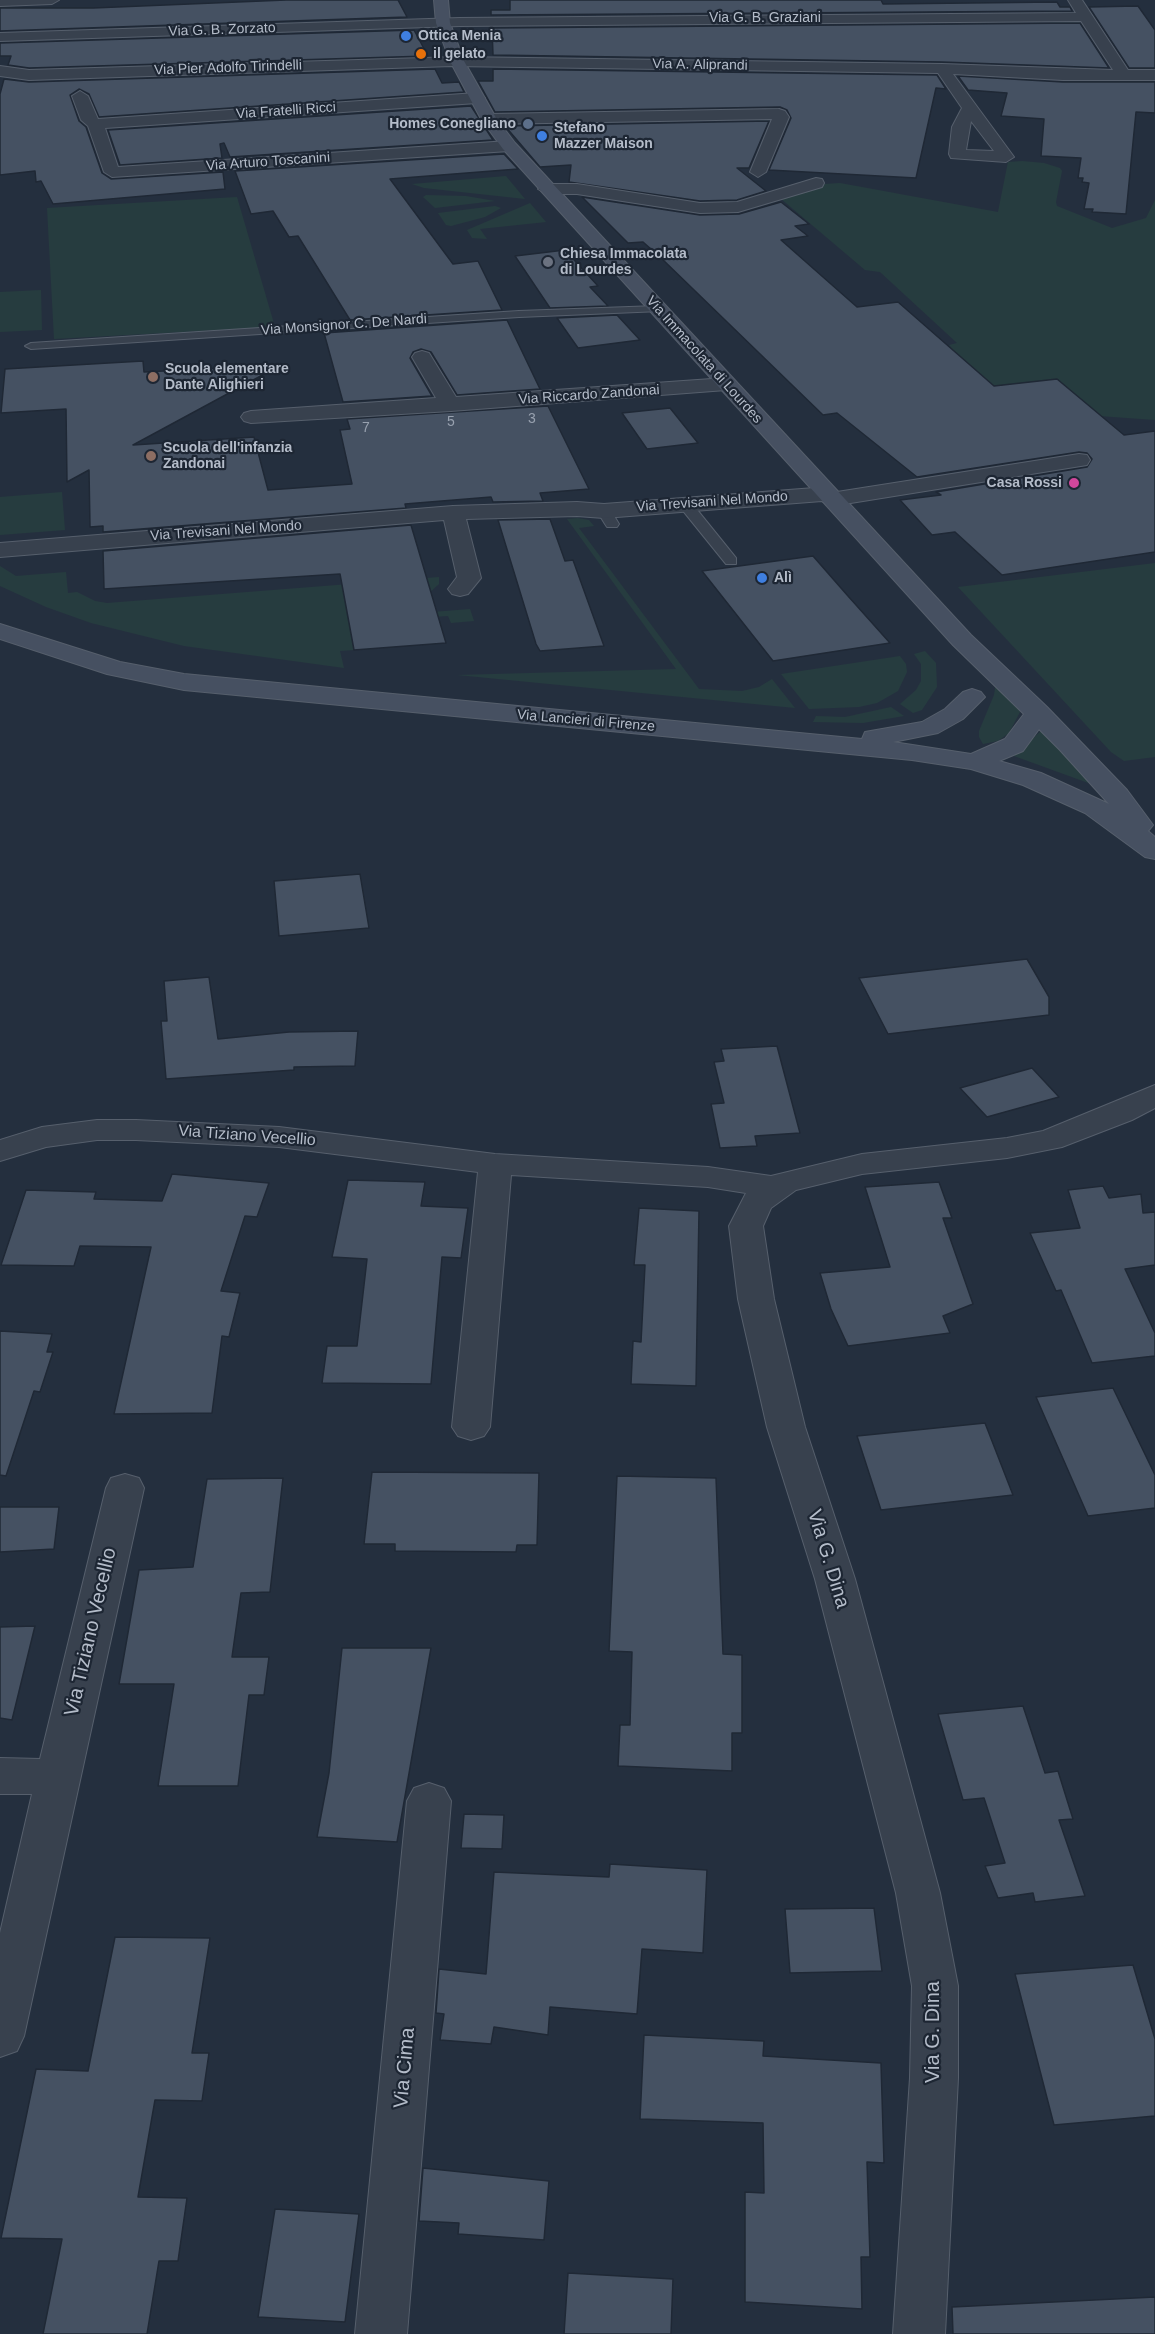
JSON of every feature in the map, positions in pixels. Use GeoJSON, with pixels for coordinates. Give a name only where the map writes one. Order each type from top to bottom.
{"type":"FeatureCollection","features":[{"type":"Feature","properties":{"kind":"street"},"geometry":{"type":"LineString","coordinates":[[0,2],[52,0]]}},
{"type":"Feature","properties":{"kind":"street","name":"Via Immacolata di Lourdes"},"geometry":{"type":"LineString","coordinates":[[441,0],[443,23],[457,62],[489,119],[508,146],[962,640],[1038,712],[1117,796],[1155,846]]}},
{"type":"Feature","properties":{"kind":"street"},"geometry":{"type":"LineString","coordinates":[[946,0],[955,18]]}},
{"type":"Feature","properties":{"kind":"street"},"geometry":{"type":"LineString","coordinates":[[1075,0],[1124,75]]}},
{"type":"Feature","properties":{"kind":"street"},"geometry":{"type":"LineString","coordinates":[[791,67],[813,13]]}},
{"type":"Feature","properties":{"kind":"street","name":"Via G. B. Graziani"},"geometry":{"type":"LineString","coordinates":[[443,23],[699,14],[813,13],[955,18],[1086,17]]}},
{"type":"Feature","properties":{"kind":"street","name":"Via G. B. Zorzato"},"geometry":{"type":"LineString","coordinates":[[0,37],[443,23]]}},
{"type":"Feature","properties":{"kind":"street","name":"Via A. Aliprandi"},"geometry":{"type":"LineString","coordinates":[[457,62],[942,69],[1063,75],[1155,75]]}},
{"type":"Feature","properties":{"kind":"street","name":"Via Pier Adolfo Tirindelli"},"geometry":{"type":"LineString","coordinates":[[0,71],[29,75],[457,62]]}},
{"type":"Feature","properties":{"kind":"street"},"geometry":{"type":"LineString","coordinates":[[942,69],[970,108]]}},
{"type":"Feature","properties":{"kind":"street","name":"Via Arturo Toscanini"},"geometry":{"type":"LineString","coordinates":[[80,96],[89,120],[95,124],[112,172],[508,146]]}},
{"type":"Feature","properties":{"kind":"street","name":"Via Fratelli Ricci"},"geometry":{"type":"LineString","coordinates":[[95,124],[477,98]]}},
{"type":"Feature","properties":{"kind":"street"},"geometry":{"type":"LineString","coordinates":[[489,119],[779,114],[781,117],[758,172]]}},
{"type":"Feature","properties":{"kind":"street"},"geometry":{"type":"LineString","coordinates":[[547,189],[577,189],[700,208],[738,207],[816,183]]}},
{"type":"Feature","properties":{"kind":"street"},"geometry":{"type":"LineString","coordinates":[[422,357],[451,405]]}},
{"type":"Feature","properties":{"kind":"street","name":"Via Riccardo Zandonai"},"geometry":{"type":"LineString","coordinates":[[251,417],[451,405],[726,384]]}},
{"type":"Feature","properties":{"kind":"street","name":"Via Trevisani Nel Mondo"},"geometry":{"type":"LineString","coordinates":[[0,550],[453,513],[577,509],[608,517],[685,504],[830,496],[1078,459]]}},
{"type":"Feature","properties":{"kind":"street"},"geometry":{"type":"LineString","coordinates":[[453,513],[469,578],[460,589]]}},
{"type":"Feature","properties":{"kind":"street","name":"Via Lancieri di Firenze"},"geometry":{"type":"LineString","coordinates":[[0,631],[54,651],[116,669],[184,682],[265,692],[912,752],[974,762],[1032,778],[1095,807],[1123,825],[1155,851]]}},
{"type":"Feature","properties":{"kind":"street","name":"Via Immacolata di Lourdes"},"geometry":{"type":"LineString","coordinates":[[962,640],[969,664],[972,698],[962,737],[964,750],[974,762]]}},
{"type":"Feature","properties":{"kind":"street"},"geometry":{"type":"LineString","coordinates":[[831,744],[929,728],[954,714],[972,698]]}},
{"type":"Feature","properties":{"kind":"street"},"geometry":{"type":"LineString","coordinates":[[974,762],[1014,745],[1038,712]]}},
{"type":"Feature","properties":{"kind":"street"},"geometry":{"type":"LineString","coordinates":[[773,1187],[820,1172],[862,1164],[1007,1148],[1050,1140],[1121,1113],[1155,1095]]}},
{"type":"Feature","properties":{"kind":"street","name":"Via Tiziano Vecellio"},"geometry":{"type":"LineString","coordinates":[[0,1151],[42,1137],[97,1130],[136,1130],[279,1137],[495,1164],[708,1176],[773,1187]]}},
{"type":"Feature","properties":{"kind":"street"},"geometry":{"type":"LineString","coordinates":[[471,1427],[495,1164]]}},
{"type":"Feature","properties":{"kind":"street","name":"Via G. Dina"},"geometry":{"type":"LineString","coordinates":[[773,1187],[756,1203],[746,1226],[746,1240],[756,1299],[786,1427],[835,1579],[918,1893],[935,1986],[934,2078],[919,2334]]}},
{"type":"Feature","properties":{"kind":"street","name":"Via Tiziano Vecellio"},"geometry":{"type":"LineString","coordinates":[[0,2036],[57,1777],[125,1488]]}},
{"type":"Feature","properties":{"kind":"street"},"geometry":{"type":"LineString","coordinates":[[0,1776],[57,1777]]}},
{"type":"Feature","properties":{"kind":"street","name":"Via Cima"},"geometry":{"type":"LineString","coordinates":[[381,2334],[429,1802]]}},
{"type":"Feature","properties":{"kind":"lane","name":"Via Monsignor C. De Nardi"},"geometry":{"type":"LineString","coordinates":[[31,346],[519,314],[657,309]]}},
{"type":"Feature","properties":{"kind":"lane"},"geometry":{"type":"LineString","coordinates":[[685,504],[731,561]]}},
{"type":"Feature","properties":{"kind":"green space"},"geometry":{"type":"Polygon","coordinates":[[[1008,162],[1044,163],[1060,168],[1062,171],[1057,206],[1112,228],[1146,218],[1155,200],[1155,420],[1099,416],[1058,379],[984,387],[945,351],[953,350],[949,345],[957,343],[880,272],[865,270],[780,198],[825,184],[840,183],[998,212],[1008,162]]]}},
{"type":"Feature","properties":{"kind":"green space"},"geometry":{"type":"Polygon","coordinates":[[[506,176],[525,199],[424,188],[412,184],[506,176]]]}},
{"type":"Feature","properties":{"kind":"green space"},"geometry":{"type":"Polygon","coordinates":[[[426,195],[466,196],[495,201],[435,208],[423,197],[426,195]]]}},
{"type":"Feature","properties":{"kind":"green space"},"geometry":{"type":"Polygon","coordinates":[[[237,197],[275,327],[54,339],[47,208],[237,197]]]}},
{"type":"Feature","properties":{"kind":"green space"},"geometry":{"type":"Polygon","coordinates":[[[530,203],[546,222],[480,229],[487,239],[472,238],[467,230],[530,203]]]}},
{"type":"Feature","properties":{"kind":"green space"},"geometry":{"type":"Polygon","coordinates":[[[495,206],[501,208],[485,217],[451,226],[446,225],[438,213],[495,206]]]}},
{"type":"Feature","properties":{"kind":"green space"},"geometry":{"type":"Polygon","coordinates":[[[41,290],[42,330],[0,332],[0,292],[41,290]]]}},
{"type":"Feature","properties":{"kind":"green space"},"geometry":{"type":"Polygon","coordinates":[[[62,492],[65,530],[0,535],[0,497],[62,492]]]}},
{"type":"Feature","properties":{"kind":"green space"},"geometry":{"type":"Polygon","coordinates":[[[567,519],[589,520],[594,526],[579,528],[699,689],[742,691],[759,687],[772,679],[795,708],[457,675],[676,669],[567,519]]]}},
{"type":"Feature","properties":{"kind":"green space"},"geometry":{"type":"Polygon","coordinates":[[[1155,563],[1155,757],[1124,761],[1111,752],[958,587],[1155,563]]]}},
{"type":"Feature","properties":{"kind":"green space"},"geometry":{"type":"Polygon","coordinates":[[[0,566],[16,576],[66,572],[68,593],[77,592],[95,601],[107,603],[439,577],[439,584],[427,595],[432,612],[470,609],[474,621],[451,623],[448,616],[361,622],[351,634],[354,650],[340,651],[344,668],[184,646],[91,623],[46,607],[0,586],[0,566]]]}},
{"type":"Feature","properties":{"kind":"green space"},"geometry":{"type":"Polygon","coordinates":[[[925,651],[936,663],[937,687],[922,710],[913,713],[900,704],[916,690],[921,681],[921,664],[914,654],[925,651]]]}},
{"type":"Feature","properties":{"kind":"green space"},"geometry":{"type":"Polygon","coordinates":[[[900,656],[906,664],[907,672],[898,691],[877,703],[859,707],[809,709],[781,674],[900,656]]]}},
{"type":"Feature","properties":{"kind":"green space"},"geometry":{"type":"Polygon","coordinates":[[[996,682],[1020,706],[1020,712],[1009,733],[998,741],[983,744],[979,731],[994,695],[996,682]]]}},
{"type":"Feature","properties":{"kind":"green space"},"geometry":{"type":"Polygon","coordinates":[[[891,707],[904,716],[863,723],[813,722],[816,716],[845,717],[891,707]]]}},
{"type":"Feature","properties":{"kind":"green space"},"geometry":{"type":"Polygon","coordinates":[[[1042,730],[1089,781],[1091,784],[1014,756],[1042,730]]]}},
{"type":"Feature","properties":{"kind":"building"},"geometry":{"type":"Polygon","coordinates":[[[286,0],[398,0],[407,17],[0,31],[0,8],[93,8],[286,0]]]}},
{"type":"Feature","properties":{"kind":"building"},"geometry":{"type":"Polygon","coordinates":[[[510,0],[881,0],[883,4],[1057,2],[1060,7],[1070,7],[1072,11],[491,15],[491,10],[510,10],[510,0]]]}},
{"type":"Feature","properties":{"kind":"building"},"geometry":{"type":"Polygon","coordinates":[[[1138,6],[1155,30],[1155,68],[1129,68],[1089,7],[1138,6]]]}},
{"type":"Feature","properties":{"kind":"building"},"geometry":{"type":"Polygon","coordinates":[[[1080,23],[1109,68],[942,62],[493,55],[492,28],[1080,23]]]}},
{"type":"Feature","properties":{"kind":"building"},"geometry":{"type":"Polygon","coordinates":[[[414,30],[428,56],[29,68],[8,65],[11,56],[0,56],[0,43],[414,30]]]}},
{"type":"Feature","properties":{"kind":"building"},"geometry":{"type":"Polygon","coordinates":[[[435,69],[442,83],[459,82],[464,92],[99,117],[89,94],[79,89],[70,95],[79,121],[86,127],[102,173],[111,179],[223,172],[225,189],[53,204],[41,181],[36,182],[35,171],[0,175],[0,94],[4,79],[29,82],[435,69]]]}},
{"type":"Feature","properties":{"kind":"building"},"geometry":{"type":"Polygon","coordinates":[[[493,69],[937,75],[946,89],[936,88],[916,178],[769,170],[791,118],[787,110],[780,107],[495,112],[478,81],[493,81],[493,69]]]}},
{"type":"Feature","properties":{"kind":"building"},"geometry":{"type":"Polygon","coordinates":[[[958,76],[1063,82],[1155,82],[1155,113],[1136,112],[1126,214],[1092,212],[1093,209],[1084,209],[1089,183],[1082,182],[1083,178],[1078,178],[1081,158],[1041,156],[1044,119],[1001,116],[1007,93],[968,90],[958,76]]]}},
{"type":"Feature","properties":{"kind":"building"},"geometry":{"type":"Polygon","coordinates":[[[471,106],[493,140],[230,157],[224,143],[220,144],[222,158],[120,165],[108,130],[471,106]]]}},
{"type":"Feature","properties":{"kind":"building"},"geometry":{"type":"Polygon","coordinates":[[[769,121],[749,168],[737,168],[766,191],[737,200],[700,201],[569,182],[571,165],[540,167],[505,126],[769,121]]]}},
{"type":"Feature","properties":{"kind":"building"},"geometry":{"type":"Polygon","coordinates":[[[504,154],[518,169],[390,179],[453,264],[478,261],[502,310],[350,320],[298,236],[289,237],[273,211],[251,214],[235,171],[504,154]]]}},
{"type":"Feature","properties":{"kind":"building"},"geometry":{"type":"Polygon","coordinates":[[[582,197],[700,215],[739,214],[781,202],[809,224],[795,226],[808,236],[781,240],[857,307],[898,302],[994,386],[1057,379],[1124,435],[1155,431],[1155,552],[1002,575],[955,532],[932,535],[900,500],[941,495],[936,492],[1087,467],[1092,459],[1087,453],[1079,452],[917,477],[837,413],[823,415],[660,257],[643,242],[628,243],[582,197]]]}},
{"type":"Feature","properties":{"kind":"building"},"geometry":{"type":"Polygon","coordinates":[[[565,250],[598,286],[590,287],[608,306],[550,308],[515,256],[565,250]]]}},
{"type":"Feature","properties":{"kind":"building"},"geometry":{"type":"Polygon","coordinates":[[[617,315],[640,340],[578,348],[557,318],[617,315]]]}},
{"type":"Feature","properties":{"kind":"building"},"geometry":{"type":"Polygon","coordinates":[[[507,320],[540,389],[457,395],[431,352],[421,349],[413,352],[410,358],[432,396],[343,402],[324,333],[507,320]]]}},
{"type":"Feature","properties":{"kind":"building"},"geometry":{"type":"Polygon","coordinates":[[[143,361],[144,372],[281,365],[133,445],[254,437],[268,490],[352,484],[340,430],[350,429],[347,419],[548,406],[589,489],[540,493],[543,501],[493,502],[491,497],[405,504],[406,508],[103,532],[103,526],[90,527],[89,470],[67,482],[66,409],[1,413],[5,369],[143,361]]]}},
{"type":"Feature","properties":{"kind":"building"},"geometry":{"type":"Polygon","coordinates":[[[670,408],[698,443],[647,449],[622,413],[670,408]]]}},
{"type":"Feature","properties":{"kind":"building"},"geometry":{"type":"Polygon","coordinates":[[[550,519],[565,561],[573,560],[604,646],[540,651],[536,644],[498,520],[550,519]]]}},
{"type":"Feature","properties":{"kind":"building"},"geometry":{"type":"Polygon","coordinates":[[[411,525],[446,643],[354,650],[340,574],[104,589],[103,551],[411,525]]]}},
{"type":"Feature","properties":{"kind":"building"},"geometry":{"type":"Polygon","coordinates":[[[813,556],[890,643],[773,661],[702,571],[813,556]]]}},
{"type":"Feature","properties":{"kind":"building"},"geometry":{"type":"Polygon","coordinates":[[[360,874],[369,928],[279,936],[274,881],[360,874]]]}},
{"type":"Feature","properties":{"kind":"building"},"geometry":{"type":"Polygon","coordinates":[[[1027,959],[1049,997],[1049,1015],[888,1034],[859,978],[1027,959]]]}},
{"type":"Feature","properties":{"kind":"building"},"geometry":{"type":"Polygon","coordinates":[[[209,977],[218,1039],[289,1032],[358,1031],[355,1066],[294,1067],[294,1070],[166,1079],[161,1021],[167,1021],[164,981],[209,977]]]}},
{"type":"Feature","properties":{"kind":"building"},"geometry":{"type":"Polygon","coordinates":[[[777,1046],[800,1133],[755,1136],[757,1146],[720,1148],[711,1104],[724,1103],[714,1062],[724,1061],[721,1049],[777,1046]]]}},
{"type":"Feature","properties":{"kind":"building"},"geometry":{"type":"Polygon","coordinates":[[[1032,1068],[1059,1097],[987,1117],[960,1088],[1032,1068]]]}},
{"type":"Feature","properties":{"kind":"building"},"geometry":{"type":"Polygon","coordinates":[[[172,1174],[269,1183],[257,1217],[245,1216],[221,1291],[240,1293],[229,1337],[222,1336],[212,1413],[114,1414],[151,1247],[80,1246],[74,1266],[1,1265],[26,1190],[96,1192],[94,1199],[162,1201],[172,1174]]]}},
{"type":"Feature","properties":{"kind":"building"},"geometry":{"type":"Polygon","coordinates":[[[348,1180],[425,1182],[421,1206],[468,1208],[461,1258],[442,1257],[431,1384],[322,1383],[327,1346],[357,1346],[367,1259],[332,1257],[348,1180]]]}},
{"type":"Feature","properties":{"kind":"building"},"geometry":{"type":"Polygon","coordinates":[[[939,1182],[952,1218],[943,1218],[973,1304],[943,1316],[950,1333],[848,1346],[831,1309],[820,1273],[890,1267],[865,1187],[939,1182]]]}},
{"type":"Feature","properties":{"kind":"building"},"geometry":{"type":"Polygon","coordinates":[[[1103,1186],[1109,1198],[1141,1194],[1143,1213],[1155,1212],[1155,1265],[1125,1269],[1155,1333],[1155,1356],[1092,1363],[1061,1290],[1056,1291],[1030,1233],[1080,1228],[1068,1190],[1103,1186]]]}},
{"type":"Feature","properties":{"kind":"building"},"geometry":{"type":"Polygon","coordinates":[[[639,1208],[699,1211],[696,1386],[631,1384],[633,1341],[641,1342],[645,1265],[634,1265],[639,1208]]]}},
{"type":"Feature","properties":{"kind":"building"},"geometry":{"type":"Polygon","coordinates":[[[0,1331],[52,1334],[47,1352],[53,1352],[40,1392],[34,1391],[6,1476],[0,1475],[0,1331]]]}},
{"type":"Feature","properties":{"kind":"building"},"geometry":{"type":"Polygon","coordinates":[[[1113,1388],[1155,1475],[1155,1508],[1088,1516],[1036,1397],[1113,1388]]]}},
{"type":"Feature","properties":{"kind":"building"},"geometry":{"type":"Polygon","coordinates":[[[985,1423],[1013,1495],[881,1510],[857,1436],[985,1423]]]}},
{"type":"Feature","properties":{"kind":"building"},"geometry":{"type":"Polygon","coordinates":[[[372,1472],[539,1473],[537,1545],[517,1545],[516,1552],[395,1551],[395,1544],[364,1544],[372,1472]]]}},
{"type":"Feature","properties":{"kind":"building"},"geometry":{"type":"Polygon","coordinates":[[[617,1476],[716,1478],[723,1654],[742,1655],[742,1733],[732,1733],[732,1771],[618,1766],[620,1725],[630,1725],[632,1652],[609,1651],[617,1476]]]}},
{"type":"Feature","properties":{"kind":"building"},"geometry":{"type":"Polygon","coordinates":[[[283,1478],[270,1592],[241,1593],[232,1657],[269,1657],[264,1695],[249,1695],[238,1786],[158,1786],[174,1684],[119,1684],[139,1570],[193,1567],[207,1479],[283,1478]]]}},
{"type":"Feature","properties":{"kind":"building"},"geometry":{"type":"Polygon","coordinates":[[[0,1507],[59,1507],[54,1549],[0,1552],[0,1507]]]}},
{"type":"Feature","properties":{"kind":"building"},"geometry":{"type":"Polygon","coordinates":[[[35,1626],[12,1720],[0,1718],[0,1627],[35,1626]]]}},
{"type":"Feature","properties":{"kind":"building"},"geometry":{"type":"Polygon","coordinates":[[[342,1648],[431,1648],[397,1842],[317,1837],[329,1773],[342,1648]]]}},
{"type":"Feature","properties":{"kind":"building"},"geometry":{"type":"Polygon","coordinates":[[[1023,1706],[1045,1773],[1058,1771],[1073,1819],[1059,1820],[1085,1896],[1035,1902],[1033,1893],[998,1898],[985,1866],[1005,1863],[984,1798],[963,1800],[938,1714],[1023,1706]]]}},
{"type":"Feature","properties":{"kind":"building"},"geometry":{"type":"Polygon","coordinates":[[[464,1814],[504,1815],[502,1849],[461,1848],[464,1814]]]}},
{"type":"Feature","properties":{"kind":"building"},"geometry":{"type":"Polygon","coordinates":[[[610,1864],[707,1870],[703,1953],[642,1949],[637,2014],[550,2007],[548,2035],[494,2027],[491,2044],[440,2040],[444,2014],[436,2013],[439,1969],[486,1974],[494,1872],[609,1877],[610,1864]]]}},
{"type":"Feature","properties":{"kind":"building"},"geometry":{"type":"Polygon","coordinates":[[[874,1908],[882,1971],[790,1973],[785,1909],[874,1908]]]}},
{"type":"Feature","properties":{"kind":"building"},"geometry":{"type":"Polygon","coordinates":[[[115,1937],[210,1938],[192,2053],[209,2053],[202,2101],[155,2100],[138,2197],[187,2198],[178,2261],[159,2261],[147,2334],[43,2334],[62,2239],[1,2238],[36,2069],[88,2071],[115,1937]]]}},
{"type":"Feature","properties":{"kind":"building"},"geometry":{"type":"Polygon","coordinates":[[[1133,1965],[1155,2039],[1155,2116],[1054,2125],[1015,1974],[1133,1965]]]}},
{"type":"Feature","properties":{"kind":"building"},"geometry":{"type":"Polygon","coordinates":[[[644,2035],[764,2041],[763,2056],[881,2063],[884,2163],[867,2162],[870,2257],[861,2257],[862,2309],[745,2302],[745,2192],[764,2193],[763,2123],[640,2119],[644,2035]]]}},
{"type":"Feature","properties":{"kind":"building"},"geometry":{"type":"Polygon","coordinates":[[[423,2168],[549,2181],[544,2240],[458,2234],[459,2223],[419,2221],[423,2168]]]}},
{"type":"Feature","properties":{"kind":"building"},"geometry":{"type":"Polygon","coordinates":[[[275,2209],[359,2214],[345,2322],[258,2317],[275,2209]]]}},
{"type":"Feature","properties":{"kind":"building"},"geometry":{"type":"Polygon","coordinates":[[[568,2273],[673,2279],[671,2334],[564,2334],[568,2273]]]}},
{"type":"Feature","properties":{"kind":"building"},"geometry":{"type":"Polygon","coordinates":[[[1155,2297],[1155,2334],[953,2334],[952,2307],[1155,2297]]]}},
{"type":"Feature","properties":{"kind":"place","name":"Ottica Menia"},"geometry":{"type":"Point","coordinates":[406,36]}},
{"type":"Feature","properties":{"kind":"place","name":"il gelato"},"geometry":{"type":"Point","coordinates":[421,54]}},
{"type":"Feature","properties":{"kind":"place","name":"Homes Conegliano"},"geometry":{"type":"Point","coordinates":[528,124]}},
{"type":"Feature","properties":{"kind":"place","name":"Stefano Mazzer Maison"},"geometry":{"type":"Point","coordinates":[542,136]}},
{"type":"Feature","properties":{"kind":"place","name":"Chiesa Immacolata di Lourdes"},"geometry":{"type":"Point","coordinates":[548,262]}},
{"type":"Feature","properties":{"kind":"place","name":"Scuola elementare Dante Alighieri"},"geometry":{"type":"Point","coordinates":[153,377]}},
{"type":"Feature","properties":{"kind":"place","name":"Scuola dell'infanzia Zandonai"},"geometry":{"type":"Point","coordinates":[151,456]}},
{"type":"Feature","properties":{"kind":"place","name":"Casa Rossi"},"geometry":{"type":"Point","coordinates":[1074,483]}},
{"type":"Feature","properties":{"kind":"place","name":"Alì"},"geometry":{"type":"Point","coordinates":[762,578]}}]}
